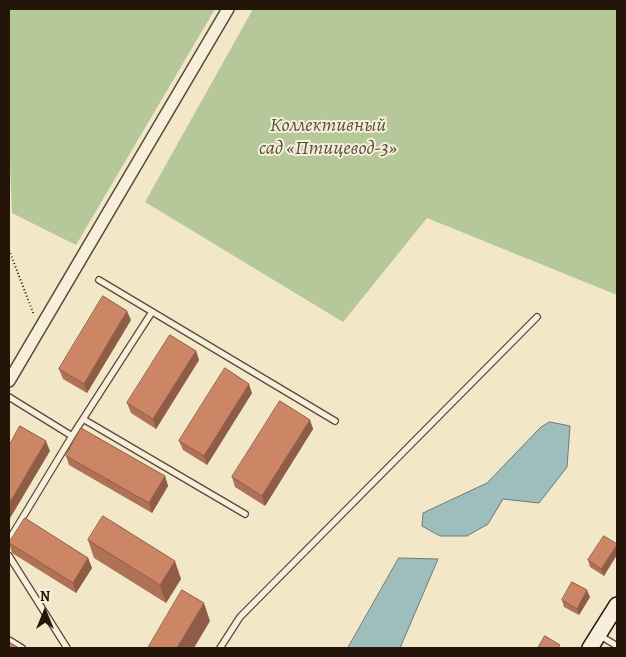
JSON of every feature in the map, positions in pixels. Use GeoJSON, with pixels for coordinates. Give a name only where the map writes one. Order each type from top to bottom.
{"type":"FeatureCollection","features":[{"type":"Feature","properties":{"kind":"street"},"geometry":{"type":"LineString","coordinates":[[9,381],[228,9]]}},
{"type":"Feature","properties":{"kind":"street"},"geometry":{"type":"LineString","coordinates":[[590,648],[617,605]]}},
{"type":"Feature","properties":{"kind":"lane"},"geometry":{"type":"LineString","coordinates":[[100,280],[335,421]]}},
{"type":"Feature","properties":{"kind":"lane"},"geometry":{"type":"LineString","coordinates":[[9,540],[72,436],[152,312]]}},
{"type":"Feature","properties":{"kind":"lane"},"geometry":{"type":"LineString","coordinates":[[220,648],[240,617],[537,317]]}},
{"type":"Feature","properties":{"kind":"lane"},"geometry":{"type":"LineString","coordinates":[[9,397],[72,436]]}},
{"type":"Feature","properties":{"kind":"lane"},"geometry":{"type":"LineString","coordinates":[[83,419],[245,514]]}},
{"type":"Feature","properties":{"kind":"lane"},"geometry":{"type":"LineString","coordinates":[[9,556],[67,648]]}},
{"type":"Feature","properties":{"kind":"lane"},"geometry":{"type":"LineString","coordinates":[[599,635],[617,646]]}},
{"type":"Feature","properties":{"kind":"lane"},"geometry":{"type":"LineString","coordinates":[[9,640],[22,648]]}},
{"type":"Feature","properties":{"kind":"path"},"geometry":{"type":"LineString","coordinates":[[9,250],[39,329]]}},
{"type":"Feature","properties":{"kind":"green space"},"geometry":{"type":"Polygon","coordinates":[[[9,9],[215,9],[76,245],[12,213],[9,138],[9,9]]]}},
{"type":"Feature","properties":{"kind":"green space","name":"Коллективный сад «Птицевод-3»"},"geometry":{"type":"Polygon","coordinates":[[[253,9],[617,9],[617,295],[427,218],[343,322],[145,202],[253,9]]]}},
{"type":"Feature","properties":{"kind":"water"},"geometry":{"type":"Polygon","coordinates":[[[550,422],[570,426],[567,467],[539,503],[503,499],[488,524],[467,536],[440,536],[422,526],[423,513],[487,483],[541,427],[550,422]]]}},
{"type":"Feature","properties":{"kind":"water"},"geometry":{"type":"Polygon","coordinates":[[[399,558],[438,559],[400,648],[348,648],[399,558]]]}},
{"type":"Feature","properties":{"kind":"building"},"geometry":{"type":"Polygon","coordinates":[[[103,296],[127,311],[84,384],[59,369],[103,296]]]}},
{"type":"Feature","properties":{"kind":"building"},"geometry":{"type":"Polygon","coordinates":[[[170,335],[196,351],[153,419],[127,403],[170,335]]]}},
{"type":"Feature","properties":{"kind":"building"},"geometry":{"type":"Polygon","coordinates":[[[225,368],[249,384],[204,456],[179,441],[225,368]]]}},
{"type":"Feature","properties":{"kind":"building"},"geometry":{"type":"Polygon","coordinates":[[[280,401],[310,420],[262,496],[232,477],[280,401]]]}},
{"type":"Feature","properties":{"kind":"building"},"geometry":{"type":"Polygon","coordinates":[[[20,426],[46,441],[9,504],[9,446],[20,426]]]}},
{"type":"Feature","properties":{"kind":"building"},"geometry":{"type":"Polygon","coordinates":[[[81,428],[165,476],[149,503],[66,456],[81,428]]]}},
{"type":"Feature","properties":{"kind":"building"},"geometry":{"type":"Polygon","coordinates":[[[103,516],[175,561],[160,585],[88,540],[103,516]]]}},
{"type":"Feature","properties":{"kind":"building"},"geometry":{"type":"Polygon","coordinates":[[[25,518],[88,558],[73,583],[9,543],[25,518]]]}},
{"type":"Feature","properties":{"kind":"building"},"geometry":{"type":"Polygon","coordinates":[[[604,536],[617,545],[601,569],[588,560],[604,536]]]}},
{"type":"Feature","properties":{"kind":"building"},"geometry":{"type":"Polygon","coordinates":[[[572,582],[587,590],[577,609],[562,600],[572,582]]]}},
{"type":"Feature","properties":{"kind":"building"},"geometry":{"type":"Polygon","coordinates":[[[182,590],[204,603],[177,648],[148,648],[182,590]]]}},
{"type":"Feature","properties":{"kind":"building"},"geometry":{"type":"Polygon","coordinates":[[[545,636],[560,645],[558,648],[538,648],[545,636]]]}},
{"type":"Feature","properties":{"kind":"building"},"geometry":{"type":"Polygon","coordinates":[[[9,642],[19,648],[9,648],[9,642]]]}}]}
